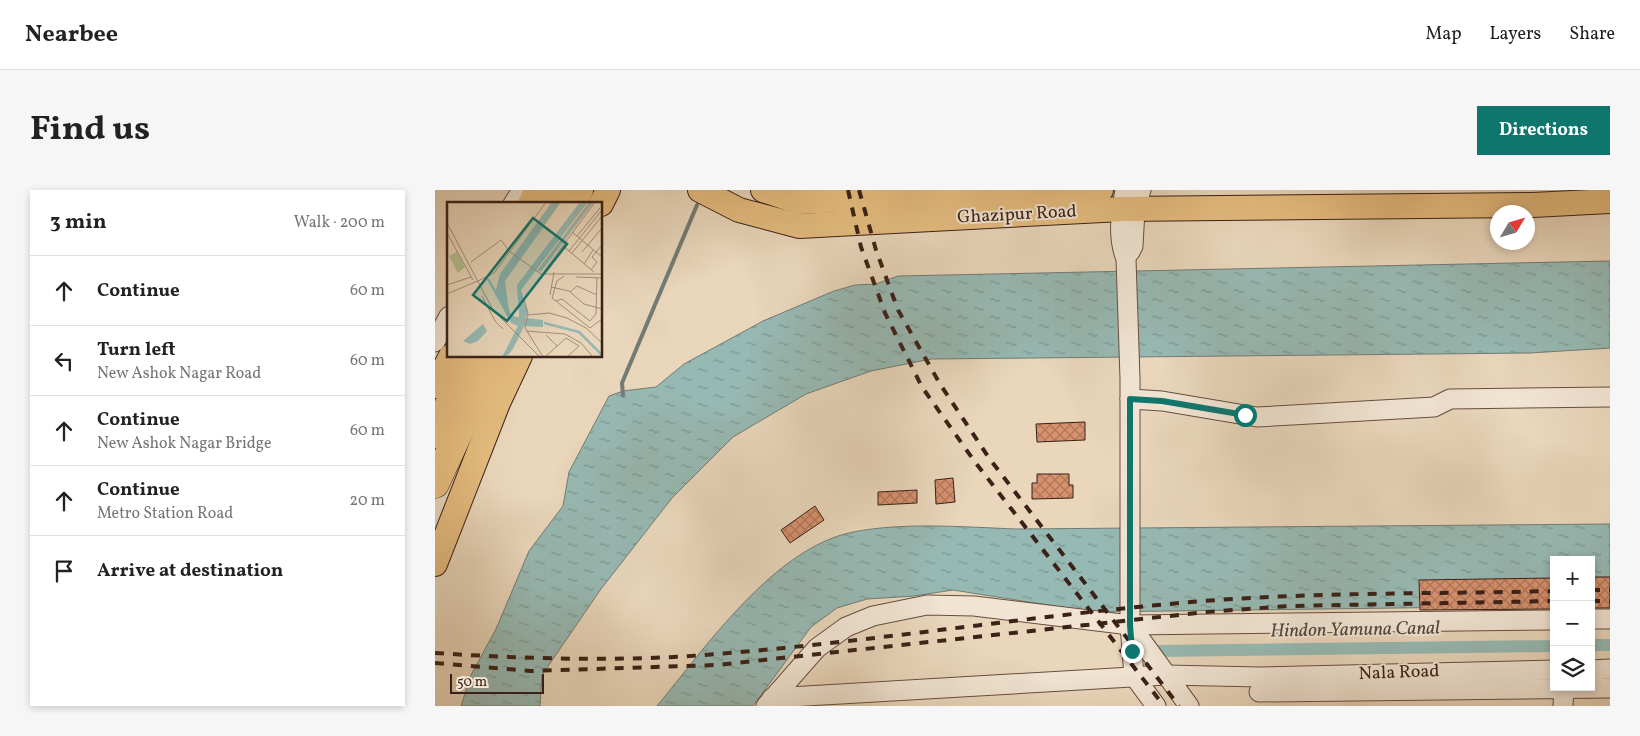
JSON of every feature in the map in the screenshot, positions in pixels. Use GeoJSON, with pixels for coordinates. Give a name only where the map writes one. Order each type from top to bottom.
{"type":"FeatureCollection","features":[{"type":"Feature","properties":{"kind":"highway"},"geometry":{"type":"LineString","coordinates":[[550,202],[555,190]]}},
{"type":"Feature","properties":{"kind":"highway"},"geometry":{"type":"LineString","coordinates":[[574,202],[579,190]]}},
{"type":"Feature","properties":{"kind":"highway"},"geometry":{"type":"LineString","coordinates":[[435,434],[471,358]]}},
{"type":"Feature","properties":{"kind":"highway"},"geometry":{"type":"LineString","coordinates":[[435,484],[493,358]]}},
{"type":"Feature","properties":{"kind":"main road"},"geometry":{"type":"LineString","coordinates":[[531,202],[537,190]]}},
{"type":"Feature","properties":{"kind":"main road"},"geometry":{"type":"LineString","coordinates":[[602,202],[608,190]]}},
{"type":"Feature","properties":{"kind":"main road","name":"Ghazipur Road"},"geometry":{"type":"LineString","coordinates":[[700,190],[739,210],[799,226],[1130,207],[1533,205],[1610,201]]}},
{"type":"Feature","properties":{"kind":"main road","name":"Ghazipur Road"},"geometry":{"type":"LineString","coordinates":[[763,190],[799,202],[811,196],[1101,190]]}},
{"type":"Feature","properties":{"kind":"main road"},"geometry":{"type":"LineString","coordinates":[[435,386],[450,358]]}},
{"type":"Feature","properties":{"kind":"main road"},"geometry":{"type":"LineString","coordinates":[[435,564],[498,403],[519,358]]}},
{"type":"Feature","properties":{"kind":"street"},"geometry":{"type":"LineString","coordinates":[[514,202],[521,190]]}},
{"type":"Feature","properties":{"kind":"street"},"geometry":{"type":"LineString","coordinates":[[1130,207],[1133,246],[1126,259],[1130,379],[1130,620],[1135,676],[1156,706]]}},
{"type":"Feature","properties":{"kind":"street"},"geometry":{"type":"LineString","coordinates":[[435,342],[447,320]]}},
{"type":"Feature","properties":{"kind":"street"},"geometry":{"type":"LineString","coordinates":[[1130,399],[1162,401],[1257,417],[1434,407],[1450,399],[1610,397]]}},
{"type":"Feature","properties":{"kind":"street"},"geometry":{"type":"LineString","coordinates":[[769,702],[817,648],[846,627],[873,616],[927,605],[983,607],[1130,620],[1550,620]]}},
{"type":"Feature","properties":{"kind":"street"},"geometry":{"type":"LineString","coordinates":[[1595,620],[1610,619]]}},
{"type":"Feature","properties":{"kind":"street"},"geometry":{"type":"LineString","coordinates":[[1130,620],[1189,706]]}},
{"type":"Feature","properties":{"kind":"street"},"geometry":{"type":"LineString","coordinates":[[1595,670],[1610,669]]}},
{"type":"Feature","properties":{"kind":"street","name":"Nala Road"},"geometry":{"type":"LineString","coordinates":[[1259,692],[1550,670]]}},
{"type":"Feature","properties":{"kind":"street"},"geometry":{"type":"LineString","coordinates":[[769,702],[1166,675],[1259,692]]}},
{"type":"Feature","properties":{"kind":"street","name":"Nala Road"},"geometry":{"type":"LineString","coordinates":[[1595,688],[1610,688]]}},
{"type":"Feature","properties":{"kind":"street","name":"Nala Road"},"geometry":{"type":"LineString","coordinates":[[1259,692],[1564,697],[1578,691]]}},
{"type":"Feature","properties":{"kind":"water"},"geometry":{"type":"Polygon","coordinates":[[[1610,261],[1610,348],[1530,353],[931,359],[871,371],[806,394],[733,437],[672,498],[601,589],[542,675],[540,706],[461,706],[471,675],[496,629],[529,551],[563,506],[569,472],[609,396],[623,391],[656,387],[684,364],[763,321],[834,291],[855,285],[876,284],[898,276],[1610,261]]]}},
{"type":"Feature","properties":{"kind":"water"},"geometry":{"type":"Polygon","coordinates":[[[1610,524],[1610,605],[1595,605],[1595,556],[1550,556],[1550,606],[1092,612],[953,590],[914,596],[867,599],[837,608],[811,627],[753,706],[657,706],[697,656],[744,603],[769,579],[796,558],[824,542],[853,532],[893,527],[955,526],[1016,529],[1610,524]]]}},
{"type":"Feature","properties":{"kind":"building"},"geometry":{"type":"Polygon","coordinates":[[[1085,422],[1085,440],[1037,442],[1036,424],[1085,422]]]}},
{"type":"Feature","properties":{"kind":"building"},"geometry":{"type":"Polygon","coordinates":[[[1037,474],[1069,474],[1069,485],[1073,485],[1073,498],[1032,499],[1032,483],[1037,483],[1037,474]]]}},
{"type":"Feature","properties":{"kind":"building"},"geometry":{"type":"Polygon","coordinates":[[[953,478],[955,502],[936,504],[935,480],[953,478]]]}},
{"type":"Feature","properties":{"kind":"building"},"geometry":{"type":"Polygon","coordinates":[[[917,490],[917,503],[878,505],[878,492],[917,490]]]}},
{"type":"Feature","properties":{"kind":"building"},"geometry":{"type":"Polygon","coordinates":[[[815,506],[824,520],[790,543],[781,530],[815,506]]]}},
{"type":"Feature","properties":{"kind":"building"},"geometry":{"type":"Polygon","coordinates":[[[1595,577],[1610,577],[1610,608],[1595,608],[1595,577]]]}},
{"type":"Feature","properties":{"kind":"building"},"geometry":{"type":"Polygon","coordinates":[[[1550,578],[1550,609],[1420,610],[1419,580],[1550,578]]]}},
{"type":"Feature","properties":{"kind":"waterway"},"geometry":{"type":"LineString","coordinates":[[623,395],[622,383],[697,205]]}},
{"type":"Feature","properties":{"kind":"waterway","name":"Hindon Yamuna Canal"},"geometry":{"type":"LineString","coordinates":[[1595,645],[1610,645]]}},
{"type":"Feature","properties":{"kind":"waterway","name":"Hindon Yamuna Canal"},"geometry":{"type":"LineString","coordinates":[[1157,651],[1550,646]]}},
{"type":"Feature","properties":{"kind":"railway"},"geometry":{"type":"LineString","coordinates":[[848,190],[861,247],[885,313],[922,387],[975,462],[1164,706]]}},
{"type":"Feature","properties":{"kind":"railway"},"geometry":{"type":"LineString","coordinates":[[859,190],[876,250],[898,310],[940,384],[989,458],[1179,706]]}},
{"type":"Feature","properties":{"kind":"railway"},"geometry":{"type":"LineString","coordinates":[[1595,590],[1610,590]]}},
{"type":"Feature","properties":{"kind":"railway"},"geometry":{"type":"LineString","coordinates":[[435,653],[576,659],[647,658],[778,649],[1143,606],[1204,601],[1335,595],[1550,591]]}},
{"type":"Feature","properties":{"kind":"railway"},"geometry":{"type":"LineString","coordinates":[[435,663],[531,671],[717,665],[1206,612],[1289,606],[1550,601]]}},
{"type":"Feature","properties":{"kind":"railway"},"geometry":{"type":"LineString","coordinates":[[1595,601],[1610,601]]}},
{"type":"Feature","properties":{"kind":"route"},"geometry":{"type":"LineString","coordinates":[[1132,651],[1130,625],[1130,399],[1162,401],[1245,415]]}}]}
